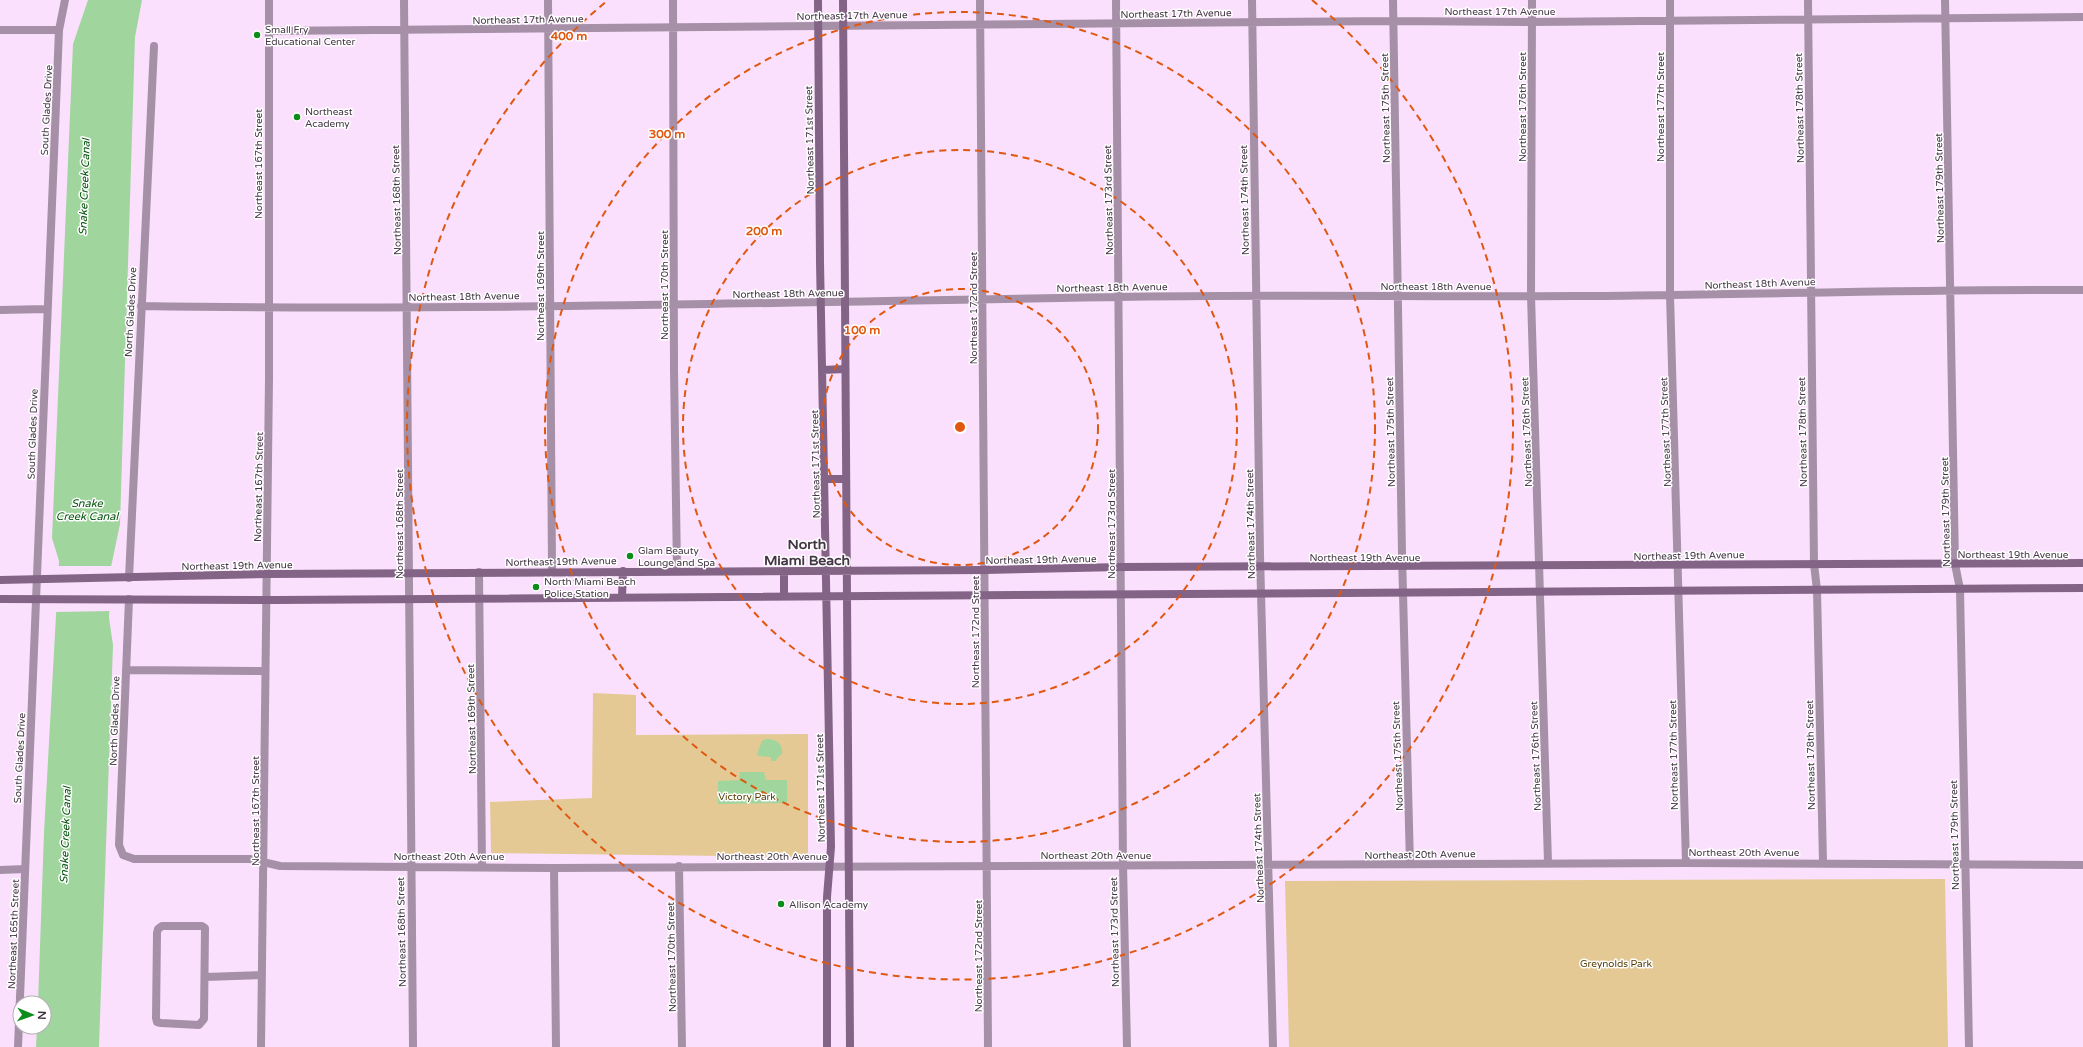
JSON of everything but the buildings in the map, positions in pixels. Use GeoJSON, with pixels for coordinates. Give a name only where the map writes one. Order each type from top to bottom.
{"type":"FeatureCollection","features":[{"type":"Feature","properties":{"kind":"street","name":"South Glades Drive"},"geometry":{"type":"LineString","coordinates":[[25,869],[59,30],[65,0]]}},
{"type":"Feature","properties":{"kind":"street","name":"Northeast 167th Street"},"geometry":{"type":"LineString","coordinates":[[261,1047],[269,383],[268,0]]}},
{"type":"Feature","properties":{"kind":"street","name":"Northeast 168th Street"},"geometry":{"type":"LineString","coordinates":[[404,0],[408,307],[413,1047]]}},
{"type":"Feature","properties":{"kind":"street","name":"Northeast 169th Street"},"geometry":{"type":"LineString","coordinates":[[548,0],[552,571]]}},
{"type":"Feature","properties":{"kind":"street","name":"Northeast 170th Street"},"geometry":{"type":"LineString","coordinates":[[673,0],[677,570]]}},
{"type":"Feature","properties":{"kind":"street","name":"Northeast 171st Street"},"geometry":{"type":"LineString","coordinates":[[818,0],[822,370],[826,479],[826,570],[828,596],[831,847],[827,897],[827,1047]]}},
{"type":"Feature","properties":{"kind":"street"},"geometry":{"type":"LineString","coordinates":[[842,0],[848,570],[850,1047]]}},
{"type":"Feature","properties":{"kind":"street","name":"Northeast 172nd Street"},"geometry":{"type":"LineString","coordinates":[[980,0],[988,1047]]}},
{"type":"Feature","properties":{"kind":"street","name":"Northeast 173rd Street"},"geometry":{"type":"LineString","coordinates":[[1116,0],[1123,864],[1126,1047]]}},
{"type":"Feature","properties":{"kind":"street","name":"Northeast 174th Street"},"geometry":{"type":"LineString","coordinates":[[1252,0],[1260,568],[1273,1047]]}},
{"type":"Feature","properties":{"kind":"street","name":"Northeast 175th Street"},"geometry":{"type":"LineString","coordinates":[[1393,0],[1402,567],[1410,864]]}},
{"type":"Feature","properties":{"kind":"street","name":"Northeast 176th Street"},"geometry":{"type":"LineString","coordinates":[[1532,0],[1531,296],[1548,863]]}},
{"type":"Feature","properties":{"kind":"street","name":"Northeast 177th Street"},"geometry":{"type":"LineString","coordinates":[[1670,0],[1670,296],[1680,592],[1686,862]]}},
{"type":"Feature","properties":{"kind":"street","name":"Northeast 178th Street"},"geometry":{"type":"LineString","coordinates":[[1808,0],[1814,564],[1817,590],[1824,862]]}},
{"type":"Feature","properties":{"kind":"street","name":"Northeast 179th Street"},"geometry":{"type":"LineString","coordinates":[[1945,0],[1952,290],[1955,564],[1960,589],[1964,865],[1969,1047]]}},
{"type":"Feature","properties":{"kind":"street","name":"Northeast 17th Avenue"},"geometry":{"type":"LineString","coordinates":[[269,31],[674,28],[818,25],[1393,21],[1532,22],[2083,17]]}},
{"type":"Feature","properties":{"kind":"street"},"geometry":{"type":"LineString","coordinates":[[0,30],[59,30]]}},
{"type":"Feature","properties":{"kind":"street","name":"North Glades Drive"},"geometry":{"type":"LineString","coordinates":[[129,578],[154,46]]}},
{"type":"Feature","properties":{"kind":"street","name":"Northeast 18th Avenue"},"geometry":{"type":"LineString","coordinates":[[141,306],[268,308],[674,305],[1119,297],[1397,295],[1670,296],[1811,291],[2083,290]]}},
{"type":"Feature","properties":{"kind":"street"},"geometry":{"type":"LineString","coordinates":[[0,310],[47,309]]}},
{"type":"Feature","properties":{"kind":"street"},"geometry":{"type":"LineString","coordinates":[[822,370],[845,369]]}},
{"type":"Feature","properties":{"kind":"street"},"geometry":{"type":"LineString","coordinates":[[826,479],[846,479]]}},
{"type":"Feature","properties":{"kind":"street","name":"Northeast 19th Avenue"},"geometry":{"type":"LineString","coordinates":[[0,580],[267,574],[677,570],[784,571],[985,570],[1121,567],[1260,568],[1814,564],[2083,564]]}},
{"type":"Feature","properties":{"kind":"street"},"geometry":{"type":"LineString","coordinates":[[622,597],[623,571]]}},
{"type":"Feature","properties":{"kind":"street"},"geometry":{"type":"LineString","coordinates":[[784,571],[784,596]]}},
{"type":"Feature","properties":{"kind":"street","name":"Northeast 169th Street"},"geometry":{"type":"LineString","coordinates":[[479,572],[482,866]]}},
{"type":"Feature","properties":{"kind":"street"},"geometry":{"type":"LineString","coordinates":[[0,599],[267,600],[1680,592],[2083,588]]}},
{"type":"Feature","properties":{"kind":"street","name":"North Glades Drive"},"geometry":{"type":"LineString","coordinates":[[119,845],[129,599]]}},
{"type":"Feature","properties":{"kind":"street"},"geometry":{"type":"LineString","coordinates":[[126,670],[265,671]]}},
{"type":"Feature","properties":{"kind":"street","name":"Northeast 20th Avenue"},"geometry":{"type":"LineString","coordinates":[[119,845],[123,856],[134,859],[250,859],[264,861],[280,866],[482,866],[554,868],[1123,864],[1269,866],[1686,862],[2083,865]]}},
{"type":"Feature","properties":{"kind":"street","name":"Northeast 170th Street"},"geometry":{"type":"LineString","coordinates":[[679,866],[682,1047]]}},
{"type":"Feature","properties":{"kind":"street"},"geometry":{"type":"LineString","coordinates":[[554,868],[556,1047]]}},
{"type":"Feature","properties":{"kind":"street"},"geometry":{"type":"LineString","coordinates":[[0,870],[25,869]]}},
{"type":"Feature","properties":{"kind":"street","name":"Northeast 165th Street"},"geometry":{"type":"LineString","coordinates":[[18,1047],[25,869]]}},
{"type":"Feature","properties":{"kind":"street"},"geometry":{"type":"LineString","coordinates":[[162,926],[202,926],[205,928],[205,977],[204,1018],[202,1023],[157,1022],[158,929],[162,926]]}},
{"type":"Feature","properties":{"kind":"street"},"geometry":{"type":"LineString","coordinates":[[205,977],[262,976]]}},
{"type":"Feature","properties":{"kind":"green space","name":"Victory Park"},"geometry":{"type":"Polygon","coordinates":[[[593,693],[636,695],[636,735],[808,734],[808,857],[491,853],[490,802],[592,798],[593,693]]]}},
{"type":"Feature","properties":{"kind":"green space","name":"Greynolds Park"},"geometry":{"type":"Polygon","coordinates":[[[1945,879],[1948,1047],[1289,1047],[1285,881],[1945,879]]]}},
{"type":"Feature","properties":{"kind":"water","name":"Snake Creek Canal"},"geometry":{"type":"Polygon","coordinates":[[[88,0],[142,0],[135,37],[120,524],[111,567],[109,618],[113,645],[99,1047],[36,1047],[37,1035],[52,1035],[52,995],[38,995],[44,833],[59,561],[52,538],[73,44],[88,0]]]}},
{"type":"Feature","properties":{"kind":"water"},"geometry":{"type":"Polygon","coordinates":[[[766,739],[776,741],[781,747],[782,754],[776,761],[771,761],[771,757],[759,756],[757,754],[762,741],[766,739]]]}},
{"type":"Feature","properties":{"kind":"water"},"geometry":{"type":"Polygon","coordinates":[[[740,772],[764,772],[766,780],[787,780],[787,803],[718,804],[718,781],[739,780],[740,772]]]}},
{"type":"Feature","properties":{"kind":"pier"},"geometry":{"type":"Polygon","coordinates":[[[57,566],[112,566],[111,611],[55,612],[57,566]]]}},
{"type":"Feature","properties":{"kind":"place","name":"Small Fry Educational Center"},"geometry":{"type":"Point","coordinates":[257,35]}},
{"type":"Feature","properties":{"kind":"place","name":"Northeast Academy"},"geometry":{"type":"Point","coordinates":[297,117]}},
{"type":"Feature","properties":{"kind":"place","name":"Glam Beauty Lounge and Spa"},"geometry":{"type":"Point","coordinates":[630,556]}},
{"type":"Feature","properties":{"kind":"place","name":"North Miami Beach Police Station"},"geometry":{"type":"Point","coordinates":[536,587]}},
{"type":"Feature","properties":{"kind":"place","name":"Allison Academy"},"geometry":{"type":"Point","coordinates":[781,904]}},
{"type":"Feature","properties":{"kind":"district","name":"North Miami Beach"},"geometry":{"type":"Point","coordinates":[807,552]}}]}
